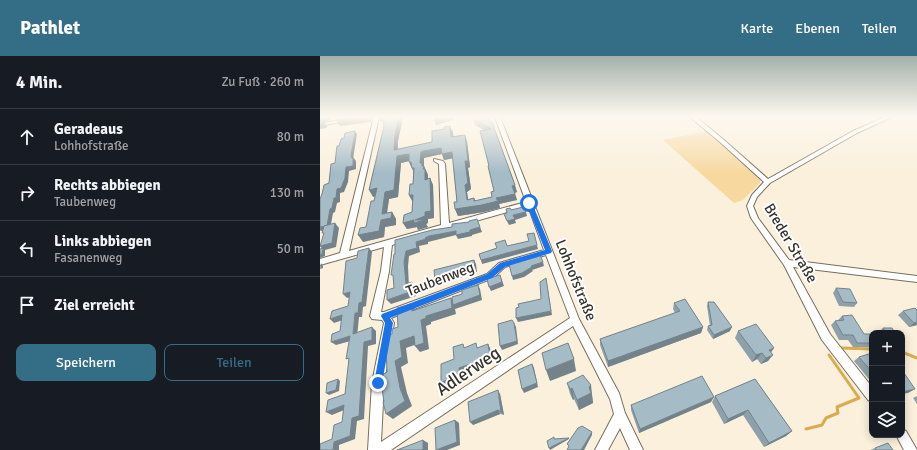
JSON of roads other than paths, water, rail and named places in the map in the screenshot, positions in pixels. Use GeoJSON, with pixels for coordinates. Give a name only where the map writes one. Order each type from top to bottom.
{"type":"FeatureCollection","features":[{"type":"Feature","properties":{"kind":"street"},"geometry":{"type":"LineString","coordinates":[[344,255],[373,135]]}},
{"type":"Feature","properties":{"kind":"street","name":"Lohhofstraße"},"geometry":{"type":"LineString","coordinates":[[504,135],[575,320],[615,397],[620,415],[637,450]]}},
{"type":"Feature","properties":{"kind":"street"},"geometry":{"type":"LineString","coordinates":[[715,135],[768,182]]}},
{"type":"Feature","properties":{"kind":"street","name":"Breder Straße"},"geometry":{"type":"LineString","coordinates":[[849,135],[768,182],[754,196],[751,209],[755,218],[787,263],[826,337],[869,392]]}},
{"type":"Feature","properties":{"kind":"street"},"geometry":{"type":"LineString","coordinates":[[436,160],[442,164],[445,226]]}},
{"type":"Feature","properties":{"kind":"street"},"geometry":{"type":"LineString","coordinates":[[320,262],[529,203]]}},
{"type":"Feature","properties":{"kind":"street"},"geometry":{"type":"LineString","coordinates":[[374,450],[378,383],[389,323],[385,316],[375,316],[385,271],[388,242]]}},
{"type":"Feature","properties":{"kind":"street","name":"Taubenweg"},"geometry":{"type":"LineString","coordinates":[[385,316],[490,276],[502,265],[549,251]]}},
{"type":"Feature","properties":{"kind":"street"},"geometry":{"type":"LineString","coordinates":[[787,263],[917,279]]}},
{"type":"Feature","properties":{"kind":"street","name":"Adlerweg"},"geometry":{"type":"LineString","coordinates":[[380,450],[575,320]]}},
{"type":"Feature","properties":{"kind":"street"},"geometry":{"type":"LineString","coordinates":[[601,450],[620,415]]}},
{"type":"Feature","properties":{"kind":"street"},"geometry":{"type":"LineString","coordinates":[[904,438],[911,450]]}},
{"type":"Feature","properties":{"kind":"waterway"},"geometry":{"type":"LineString","coordinates":[[841,348],[869,349]]}},
{"type":"Feature","properties":{"kind":"waterway"},"geometry":{"type":"LineString","coordinates":[[905,353],[917,358]]}},
{"type":"Feature","properties":{"kind":"waterway"},"geometry":{"type":"LineString","coordinates":[[806,429],[822,425],[826,418],[838,413],[837,407],[859,398],[829,355]]}}]}
